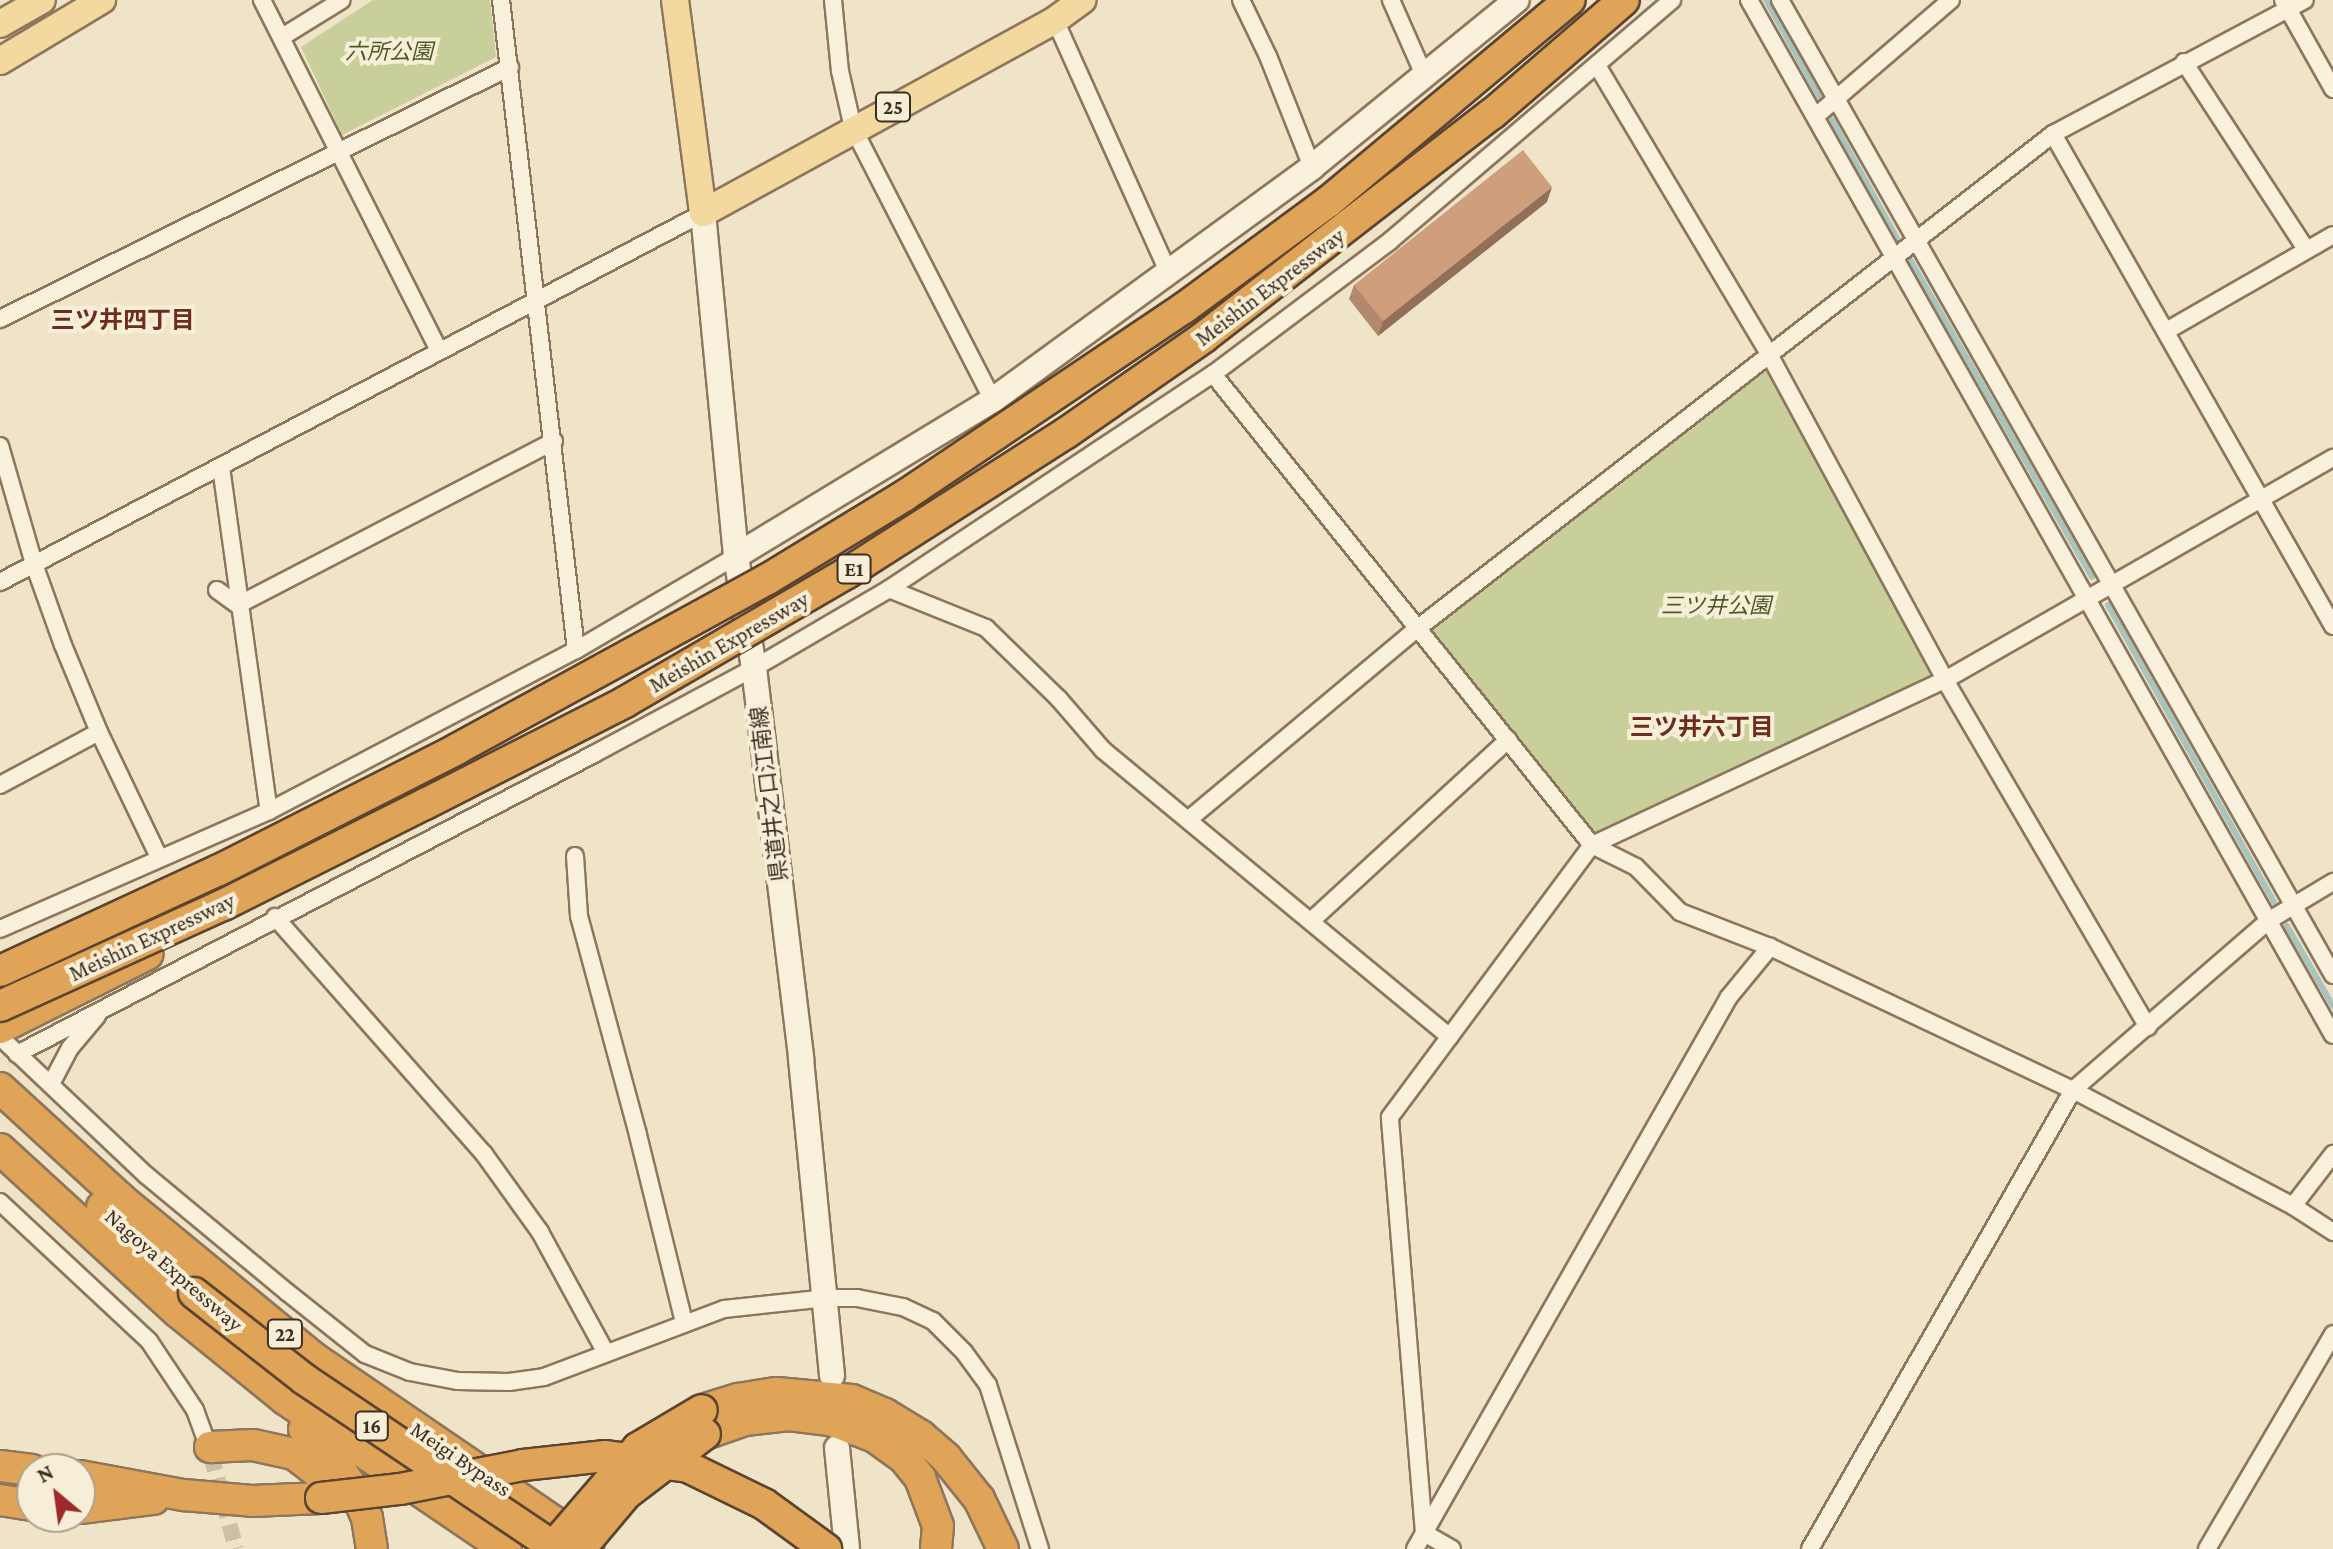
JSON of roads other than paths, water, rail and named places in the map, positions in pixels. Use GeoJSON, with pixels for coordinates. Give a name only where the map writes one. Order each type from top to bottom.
{"type":"FeatureCollection","features":[{"type":"Feature","properties":{"kind":"highway","name":"Meishin Expressway"},"geometry":{"type":"LineString","coordinates":[[0,971],[219,870],[457,749],[768,579],[904,496],[1041,407],[1304,220],[1471,85],[1570,0]]}},
{"type":"Feature","properties":{"kind":"highway","name":"Meishin Expressway"},"geometry":{"type":"LineString","coordinates":[[0,1006],[223,905],[625,702],[847,573],[1066,433],[1204,337],[1349,228],[1492,114],[1624,0]]}},
{"type":"Feature","properties":{"kind":"highway"},"geometry":{"type":"LineString","coordinates":[[0,1028],[196,929],[223,905]]}},
{"type":"Feature","properties":{"kind":"highway","name":"Nagoya Expressway"},"geometry":{"type":"LineString","coordinates":[[1,1105],[194,1293],[280,1360],[438,1471],[557,1549]]}},
{"type":"Feature","properties":{"kind":"highway","name":"Meigi Bypass"},"geometry":{"type":"LineString","coordinates":[[1,1105],[314,1358],[594,1549]]}},
{"type":"Feature","properties":{"kind":"highway","name":"Nagoya Expressway"},"geometry":{"type":"LineString","coordinates":[[0,1149],[178,1312],[285,1399],[506,1549]]}},
{"type":"Feature","properties":{"kind":"highway","name":"22"},"geometry":{"type":"LineString","coordinates":[[0,1169],[169,1316],[407,1497],[486,1549]]}},
{"type":"Feature","properties":{"kind":"highway"},"geometry":{"type":"LineString","coordinates":[[169,1316],[247,1388],[312,1435],[356,1493],[367,1518],[372,1549]]}},
{"type":"Feature","properties":{"kind":"highway"},"geometry":{"type":"LineString","coordinates":[[580,1549],[626,1494],[704,1422],[738,1399],[777,1393],[819,1394],[852,1400],[885,1414],[946,1458],[979,1499],[1003,1549]]}},
{"type":"Feature","properties":{"kind":"highway"},"geometry":{"type":"LineString","coordinates":[[551,1549],[638,1448],[704,1422],[789,1415],[830,1420],[875,1437],[904,1458],[920,1478],[936,1518],[936,1549]]}},
{"type":"Feature","properties":{"kind":"highway"},"geometry":{"type":"LineString","coordinates":[[210,1451],[253,1445],[294,1454],[351,1499],[367,1518]]}},
{"type":"Feature","properties":{"kind":"highway"},"geometry":{"type":"LineString","coordinates":[[96,1479],[184,1495],[252,1501],[321,1498],[400,1489],[523,1465],[606,1456],[688,1467],[764,1504],[826,1549]]}},
{"type":"Feature","properties":{"kind":"highway"},"geometry":{"type":"LineString","coordinates":[[96,1506],[184,1495]]}},
{"type":"Feature","properties":{"kind":"main road"},"geometry":{"type":"LineString","coordinates":[[0,24],[42,0]]}},
{"type":"Feature","properties":{"kind":"main road"},"geometry":{"type":"LineString","coordinates":[[0,61],[102,0]]}},
{"type":"Feature","properties":{"kind":"main road"},"geometry":{"type":"LineString","coordinates":[[675,0],[703,213]]}},
{"type":"Feature","properties":{"kind":"main road","name":"25"},"geometry":{"type":"LineString","coordinates":[[703,213],[853,128],[1055,20],[1083,0]]}},
{"type":"Feature","properties":{"kind":"main road"},"geometry":{"type":"LineString","coordinates":[[736,556],[993,400],[1312,167],[1517,0]]}},
{"type":"Feature","properties":{"kind":"main road","name":"県道井之口江南線"},"geometry":{"type":"LineString","coordinates":[[703,213],[736,556],[754,668],[827,1298],[832,1375]]}},
{"type":"Feature","properties":{"kind":"main road"},"geometry":{"type":"LineString","coordinates":[[837,1448],[847,1549]]}},
{"type":"Feature","properties":{"kind":"street"},"geometry":{"type":"LineString","coordinates":[[262,0],[439,351]]}},
{"type":"Feature","properties":{"kind":"street"},"geometry":{"type":"LineString","coordinates":[[282,37],[342,0]]}},
{"type":"Feature","properties":{"kind":"street"},"geometry":{"type":"LineString","coordinates":[[501,0],[576,650]]}},
{"type":"Feature","properties":{"kind":"street"},"geometry":{"type":"LineString","coordinates":[[833,0],[840,71],[853,128],[993,400]]}},
{"type":"Feature","properties":{"kind":"street"},"geometry":{"type":"LineString","coordinates":[[1241,0],[1268,56],[1312,167]]}},
{"type":"Feature","properties":{"kind":"street"},"geometry":{"type":"LineString","coordinates":[[1391,0],[1425,77]]}},
{"type":"Feature","properties":{"kind":"street"},"geometry":{"type":"LineString","coordinates":[[17,1054],[754,668],[889,589],[1213,374],[1390,241],[1598,67],[1672,0]]}},
{"type":"Feature","properties":{"kind":"street"},"geometry":{"type":"LineString","coordinates":[[1749,0],[2333,1035]]}},
{"type":"Feature","properties":{"kind":"street"},"geometry":{"type":"LineString","coordinates":[[1780,0],[1918,240],[2109,585],[2333,975]]}},
{"type":"Feature","properties":{"kind":"street"},"geometry":{"type":"LineString","coordinates":[[1816,116],[1951,0]]}},
{"type":"Feature","properties":{"kind":"street"},"geometry":{"type":"LineString","coordinates":[[1188,820],[1418,628],[2053,134],[2285,4],[2305,0]]}},
{"type":"Feature","properties":{"kind":"street"},"geometry":{"type":"LineString","coordinates":[[2285,4],[2333,89]]}},
{"type":"Feature","properties":{"kind":"street"},"geometry":{"type":"LineString","coordinates":[[1055,20],[1169,274]]}},
{"type":"Feature","properties":{"kind":"street"},"geometry":{"type":"LineString","coordinates":[[2184,62],[2306,249]]}},
{"type":"Feature","properties":{"kind":"street"},"geometry":{"type":"LineString","coordinates":[[0,319],[510,67]]}},
{"type":"Feature","properties":{"kind":"street"},"geometry":{"type":"LineString","coordinates":[[1598,67],[1770,356],[1945,680],[2148,1027]]}},
{"type":"Feature","properties":{"kind":"street"},"geometry":{"type":"LineString","coordinates":[[2053,134],[2168,330],[2333,626]]}},
{"type":"Feature","properties":{"kind":"street"},"geometry":{"type":"LineString","coordinates":[[0,582],[703,213]]}},
{"type":"Feature","properties":{"kind":"street"},"geometry":{"type":"LineString","coordinates":[[2168,330],[2333,235]]}},
{"type":"Feature","properties":{"kind":"street"},"geometry":{"type":"LineString","coordinates":[[1213,374],[1592,845],[1636,867],[1680,912],[1770,947],[2073,1090],[2293,1206],[2333,1232]]}},
{"type":"Feature","properties":{"kind":"street"},"geometry":{"type":"LineString","coordinates":[[238,605],[554,441]]}},
{"type":"Feature","properties":{"kind":"street"},"geometry":{"type":"LineString","coordinates":[[0,446],[34,564],[99,732],[159,857]]}},
{"type":"Feature","properties":{"kind":"street"},"geometry":{"type":"LineString","coordinates":[[1424,1533],[1390,1117],[1592,845],[1945,680],[2333,458]]}},
{"type":"Feature","properties":{"kind":"street"},"geometry":{"type":"LineString","coordinates":[[221,467],[269,811]]}},
{"type":"Feature","properties":{"kind":"street"},"geometry":{"type":"LineString","coordinates":[[0,929],[269,811],[576,650],[736,556]]}},
{"type":"Feature","properties":{"kind":"street"},"geometry":{"type":"LineString","coordinates":[[889,589],[986,628],[1059,699],[1103,750],[1450,1037]]}},
{"type":"Feature","properties":{"kind":"street"},"geometry":{"type":"LineString","coordinates":[[217,590],[238,605]]}},
{"type":"Feature","properties":{"kind":"street"},"geometry":{"type":"LineString","coordinates":[[0,785],[99,732]]}},
{"type":"Feature","properties":{"kind":"street"},"geometry":{"type":"LineString","coordinates":[[1311,921],[1508,740]]}},
{"type":"Feature","properties":{"kind":"street"},"geometry":{"type":"LineString","coordinates":[[575,856],[579,916],[684,1322]]}},
{"type":"Feature","properties":{"kind":"street"},"geometry":{"type":"LineString","coordinates":[[1810,1549],[2073,1090],[2268,921],[2333,882]]}},
{"type":"Feature","properties":{"kind":"street"},"geometry":{"type":"LineString","coordinates":[[275,917],[484,1154],[540,1232],[606,1353]]}},
{"type":"Feature","properties":{"kind":"street"},"geometry":{"type":"LineString","coordinates":[[1415,1549],[1729,997],[1770,947]]}},
{"type":"Feature","properties":{"kind":"street"},"geometry":{"type":"LineString","coordinates":[[51,1084],[70,1048],[100,1012]]}},
{"type":"Feature","properties":{"kind":"street"},"geometry":{"type":"LineString","coordinates":[[0,1037],[146,1175],[365,1354],[410,1372],[458,1381],[509,1382],[544,1377],[724,1309],[827,1298],[857,1298],[903,1307],[933,1321],[964,1352],[996,1404],[1040,1549]]}},
{"type":"Feature","properties":{"kind":"street"},"geometry":{"type":"LineString","coordinates":[[2293,1206],[2333,1154]]}},
{"type":"Feature","properties":{"kind":"street"},"geometry":{"type":"LineString","coordinates":[[0,1202],[149,1341],[195,1410],[210,1451]]}},
{"type":"Feature","properties":{"kind":"street"},"geometry":{"type":"LineString","coordinates":[[2207,1549],[2333,1334]]}},
{"type":"Feature","properties":{"kind":"street"},"geometry":{"type":"LineString","coordinates":[[1424,1533],[1452,1549]]}},
{"type":"Feature","properties":{"kind":"waterway"},"geometry":{"type":"LineString","coordinates":[[1766,0],[1819,96]]}},
{"type":"Feature","properties":{"kind":"waterway"},"geometry":{"type":"LineString","coordinates":[[1832,120],[1897,238]]}},
{"type":"Feature","properties":{"kind":"waterway"},"geometry":{"type":"LineString","coordinates":[[1911,261],[2092,577]]}},
{"type":"Feature","properties":{"kind":"waterway"},"geometry":{"type":"LineString","coordinates":[[2108,605],[2274,902]]}},
{"type":"Feature","properties":{"kind":"waterway"},"geometry":{"type":"LineString","coordinates":[[2287,926],[2333,1006]]}},
{"type":"Feature","properties":{"kind":"tunnel"},"geometry":{"type":"LineString","coordinates":[[211,1455],[236,1549]]}},
{"type":"Feature","properties":{"kind":"district","name":"三ツ井四丁目"},"geometry":{"type":"Point","coordinates":[123,320]}},
{"type":"Feature","properties":{"kind":"district","name":"三ツ井六丁目"},"geometry":{"type":"Point","coordinates":[1702,727]}},
{"type":"Feature","properties":{"kind":"park label","name":"六所公園"},"geometry":{"type":"Point","coordinates":[389,52]}},
{"type":"Feature","properties":{"kind":"park label","name":"三ツ井公園"},"geometry":{"type":"Point","coordinates":[1716,606]}}]}
